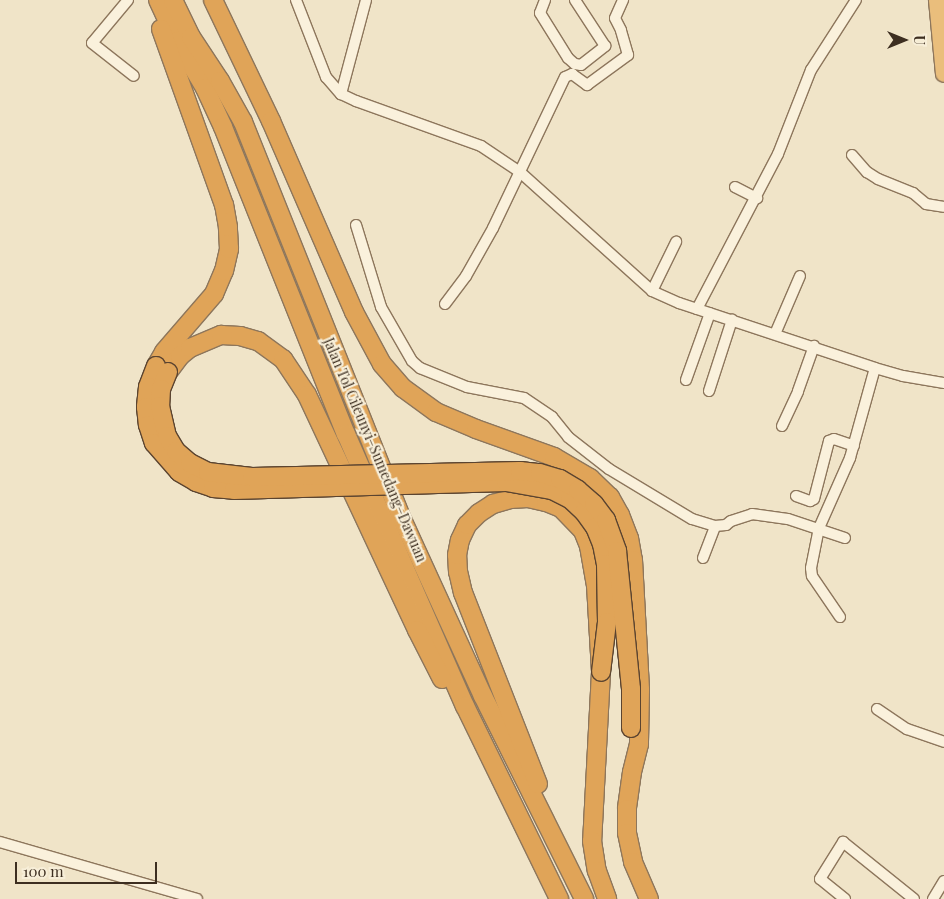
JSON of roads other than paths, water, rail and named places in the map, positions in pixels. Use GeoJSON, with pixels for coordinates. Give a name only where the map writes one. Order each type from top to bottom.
{"type":"FeatureCollection","features":[{"type":"Feature","properties":{"kind":"highway"},"geometry":{"type":"LineString","coordinates":[[149,0],[200,135],[224,205],[229,249],[224,271],[214,294],[168,346],[162,369],[160,406],[167,436],[176,451],[190,463],[208,472],[252,477],[520,471],[540,473],[560,479],[578,490],[594,504],[606,520],[613,535],[620,568],[631,689],[632,772],[627,809],[628,845],[638,899]]}},
{"type":"Feature","properties":{"kind":"highway","name":"Jalan Tol Cileunyi–Sumedang–Dawuan"},"geometry":{"type":"LineString","coordinates":[[158,0],[178,41],[205,88],[223,127],[424,627]]}},
{"type":"Feature","properties":{"kind":"highway","name":"Jalan Tol Cileunyi–Sumedang–Dawuan"},"geometry":{"type":"LineString","coordinates":[[173,0],[191,37],[220,81],[242,122],[400,515],[483,696],[584,899]]}},
{"type":"Feature","properties":{"kind":"highway"},"geometry":{"type":"LineString","coordinates":[[213,0],[271,121],[354,312],[382,364],[403,388],[436,412],[476,429],[554,457],[590,478],[610,497],[620,515],[629,538],[634,577],[640,705],[638,752],[632,772]]}},
{"type":"Feature","properties":{"kind":"highway"},"geometry":{"type":"LineString","coordinates":[[937,0],[944,74]]}},
{"type":"Feature","properties":{"kind":"highway"},"geometry":{"type":"LineString","coordinates":[[557,894],[424,627],[311,404],[283,358],[258,341],[240,336],[221,335],[190,348],[162,369],[148,387],[146,407],[148,426],[154,443],[179,472],[204,485],[234,490],[506,482],[552,490],[570,499],[584,512],[595,527],[602,544],[606,564],[607,622],[601,672],[592,841],[597,870],[607,899]]}},
{"type":"Feature","properties":{"kind":"highway"},"geometry":{"type":"LineString","coordinates":[[584,899],[463,593],[457,556],[460,540],[467,526],[479,513],[493,504],[510,498],[528,498],[546,502],[560,508],[578,525],[589,546],[593,564],[601,672]]}},
{"type":"Feature","properties":{"kind":"highway"},"geometry":{"type":"LineString","coordinates":[[595,778],[601,837],[610,875],[620,899]]}},
{"type":"Feature","properties":{"kind":"highway"},"geometry":{"type":"LineString","coordinates":[[628,845],[636,873],[649,899]]}},
{"type":"Feature","properties":{"kind":"street"},"geometry":{"type":"LineString","coordinates":[[128,0],[92,42],[134,76]]}},
{"type":"Feature","properties":{"kind":"street"},"geometry":{"type":"LineString","coordinates":[[296,0],[326,77],[341,94],[481,146],[520,172],[652,291],[710,313],[814,346],[875,368],[903,376],[944,383]]}},
{"type":"Feature","properties":{"kind":"street"},"geometry":{"type":"LineString","coordinates":[[341,94],[366,0]]}},
{"type":"Feature","properties":{"kind":"street"},"geometry":{"type":"LineString","coordinates":[[544,0],[540,13],[568,58],[575,64],[581,65],[605,46],[575,0]]}},
{"type":"Feature","properties":{"kind":"street"},"geometry":{"type":"LineString","coordinates":[[445,304],[466,276],[520,172],[565,77],[572,74],[587,85],[628,55],[622,30],[615,18],[623,0]]}},
{"type":"Feature","properties":{"kind":"street"},"geometry":{"type":"LineString","coordinates":[[697,308],[757,198],[794,118],[811,70],[856,0]]}},
{"type":"Feature","properties":{"kind":"street"},"geometry":{"type":"LineString","coordinates":[[852,154],[867,172],[878,179],[913,193],[926,204],[944,207]]}},
{"type":"Feature","properties":{"kind":"street"},"geometry":{"type":"LineString","coordinates":[[735,187],[757,198]]}},
{"type":"Feature","properties":{"kind":"street"},"geometry":{"type":"LineString","coordinates":[[356,225],[382,307],[412,361],[420,368],[467,387],[524,398],[552,417],[568,436],[609,469],[692,519],[715,526],[726,525],[731,521],[752,514],[788,520],[819,528],[845,538]]}},
{"type":"Feature","properties":{"kind":"street"},"geometry":{"type":"LineString","coordinates":[[652,291],[676,242]]}},
{"type":"Feature","properties":{"kind":"street"},"geometry":{"type":"LineString","coordinates":[[775,334],[800,276]]}},
{"type":"Feature","properties":{"kind":"street"},"geometry":{"type":"LineString","coordinates":[[686,380],[710,313]]}},
{"type":"Feature","properties":{"kind":"street"},"geometry":{"type":"LineString","coordinates":[[709,391],[732,320]]}},
{"type":"Feature","properties":{"kind":"street"},"geometry":{"type":"LineString","coordinates":[[782,426],[798,391],[814,346]]}},
{"type":"Feature","properties":{"kind":"street"},"geometry":{"type":"LineString","coordinates":[[840,617],[812,576],[811,568],[819,528],[843,476],[854,446],[875,368]]}},
{"type":"Feature","properties":{"kind":"street"},"geometry":{"type":"LineString","coordinates":[[796,496],[810,501],[814,499],[829,441],[834,439],[854,446]]}},
{"type":"Feature","properties":{"kind":"street"},"geometry":{"type":"LineString","coordinates":[[703,558],[715,526]]}},
{"type":"Feature","properties":{"kind":"street"},"geometry":{"type":"LineString","coordinates":[[877,709],[907,729],[944,742]]}},
{"type":"Feature","properties":{"kind":"street"},"geometry":{"type":"LineString","coordinates":[[0,842],[197,899]]}},
{"type":"Feature","properties":{"kind":"street"},"geometry":{"type":"LineString","coordinates":[[846,899],[820,879],[843,842],[914,899]]}},
{"type":"Feature","properties":{"kind":"street"},"geometry":{"type":"LineString","coordinates":[[932,899],[944,880]]}}]}
